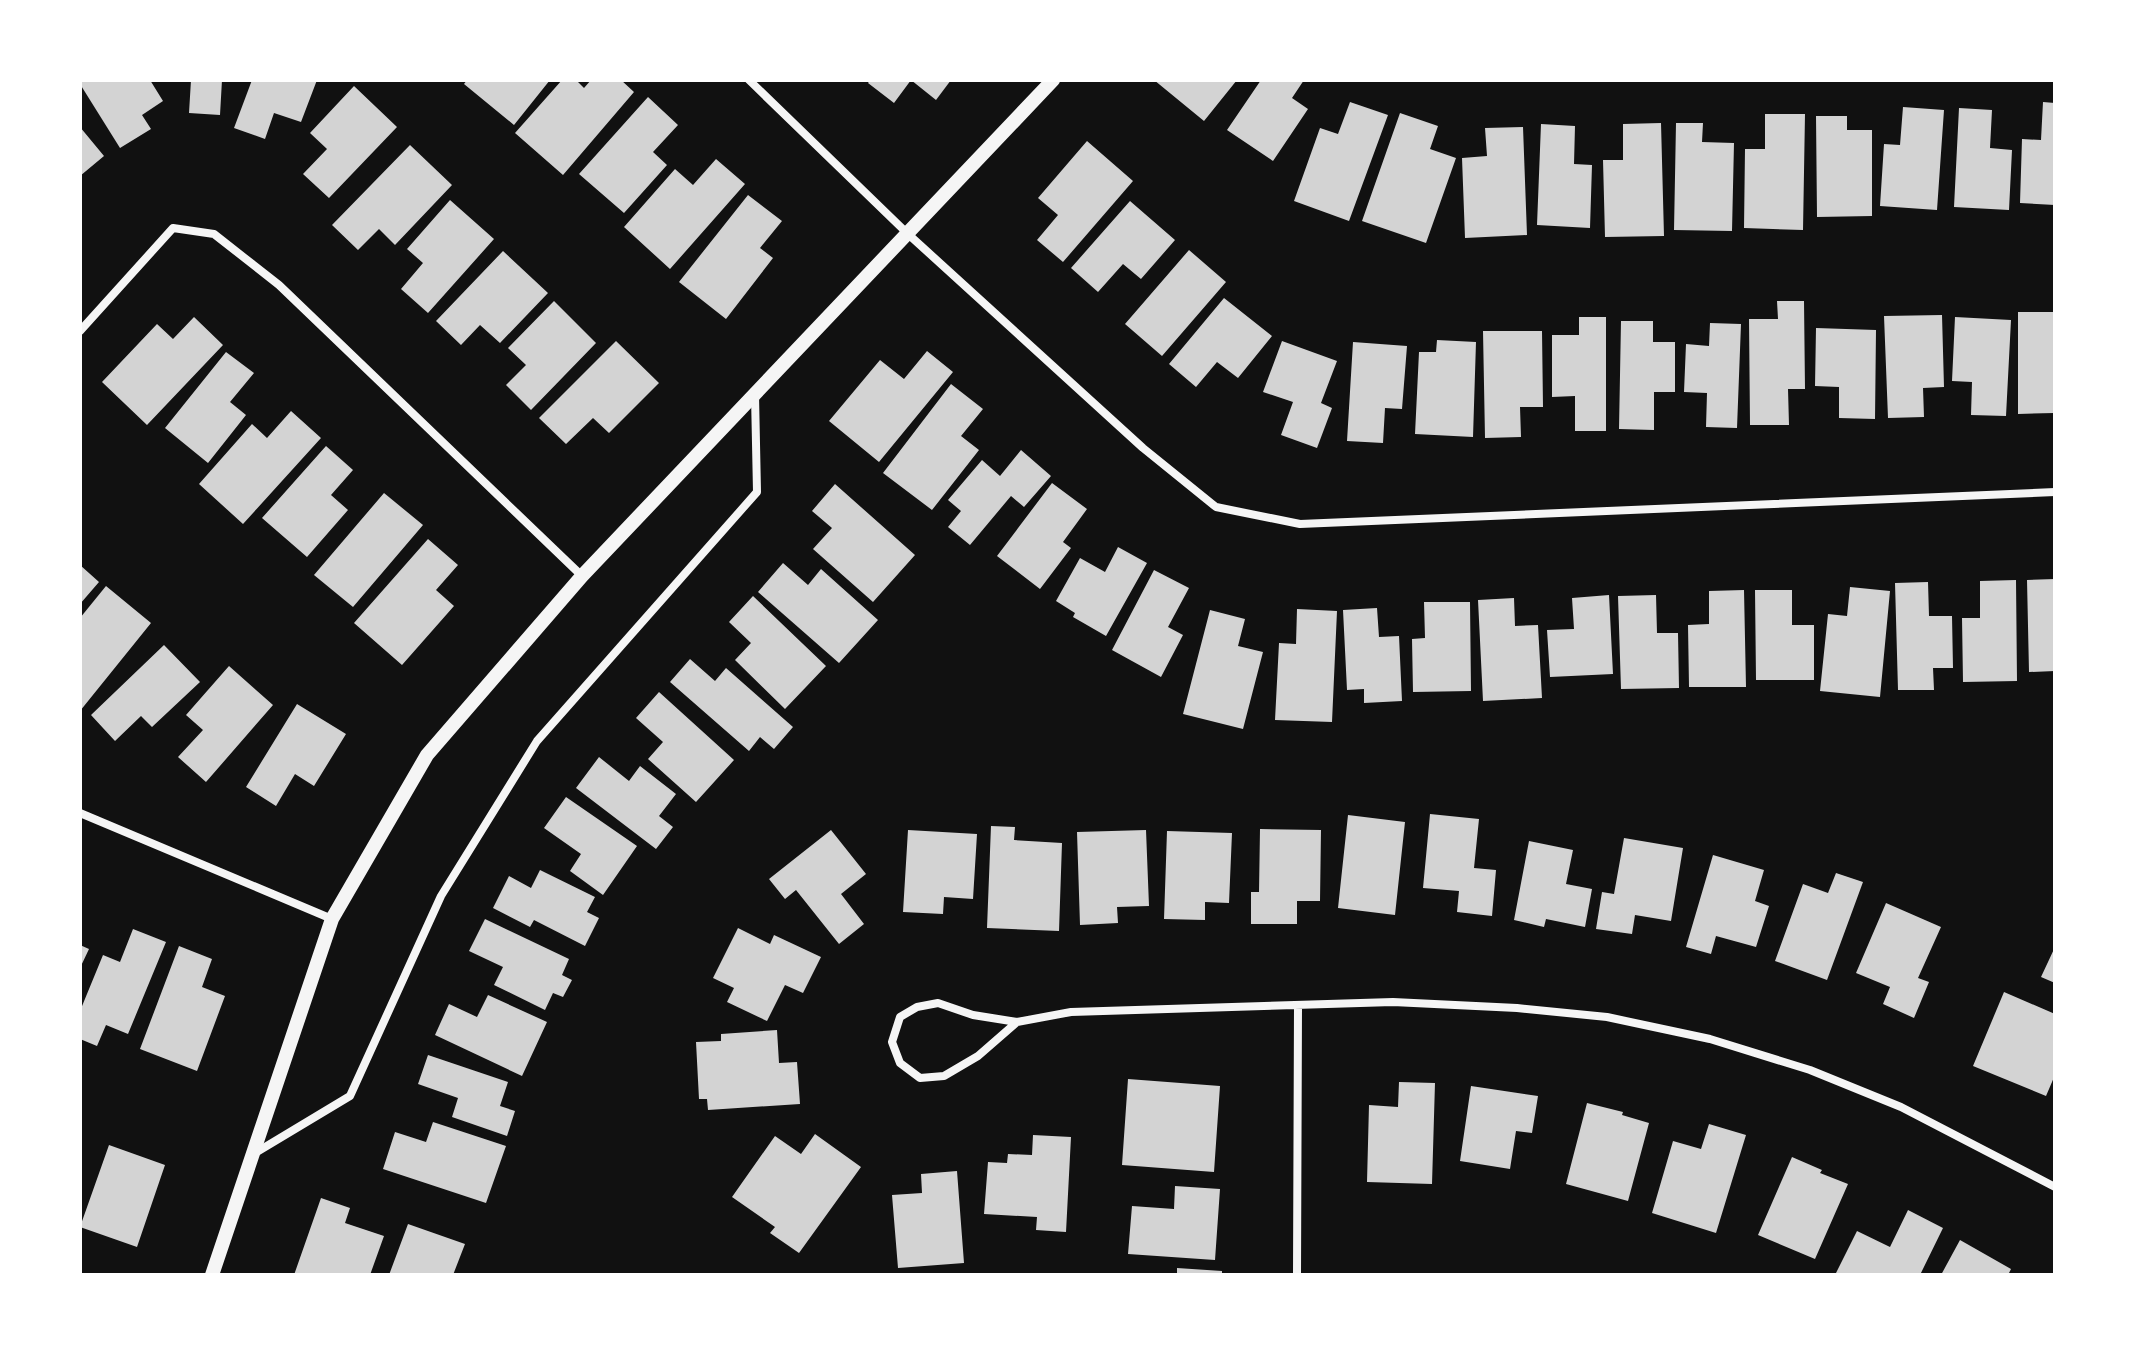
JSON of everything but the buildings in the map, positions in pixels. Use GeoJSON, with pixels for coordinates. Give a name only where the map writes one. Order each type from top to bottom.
{"type":"FeatureCollection","features":[{"type":"Feature","properties":{"kind":"street"},"geometry":{"type":"LineString","coordinates":[[749,80],[908,234],[1143,448],[1216,507],[1300,524],[2055,492]]}},
{"type":"Feature","properties":{"kind":"street"},"geometry":{"type":"LineString","coordinates":[[212,1275],[332,919],[427,755],[582,576],[1053,80]]}},
{"type":"Feature","properties":{"kind":"street"},"geometry":{"type":"LineString","coordinates":[[80,331],[173,228],[214,234],[279,285],[582,576]]}},
{"type":"Feature","properties":{"kind":"street"},"geometry":{"type":"LineString","coordinates":[[251,1156],[350,1096],[441,896],[537,741],[757,492],[755,395]]}},
{"type":"Feature","properties":{"kind":"street"},"geometry":{"type":"LineString","coordinates":[[80,813],[332,919]]}},
{"type":"Feature","properties":{"kind":"street"},"geometry":{"type":"LineString","coordinates":[[1017,1022],[978,1056],[944,1076],[920,1078],[900,1063],[892,1042],[900,1017],[917,1007],[938,1003],[973,1015],[1017,1022],[1071,1012],[1393,1002],[1517,1008],[1607,1017],[1710,1039],[1810,1070],[1901,1107],[2055,1187]]}},
{"type":"Feature","properties":{"kind":"street"},"geometry":{"type":"LineString","coordinates":[[1297,1275],[1298,1006]]}}]}
